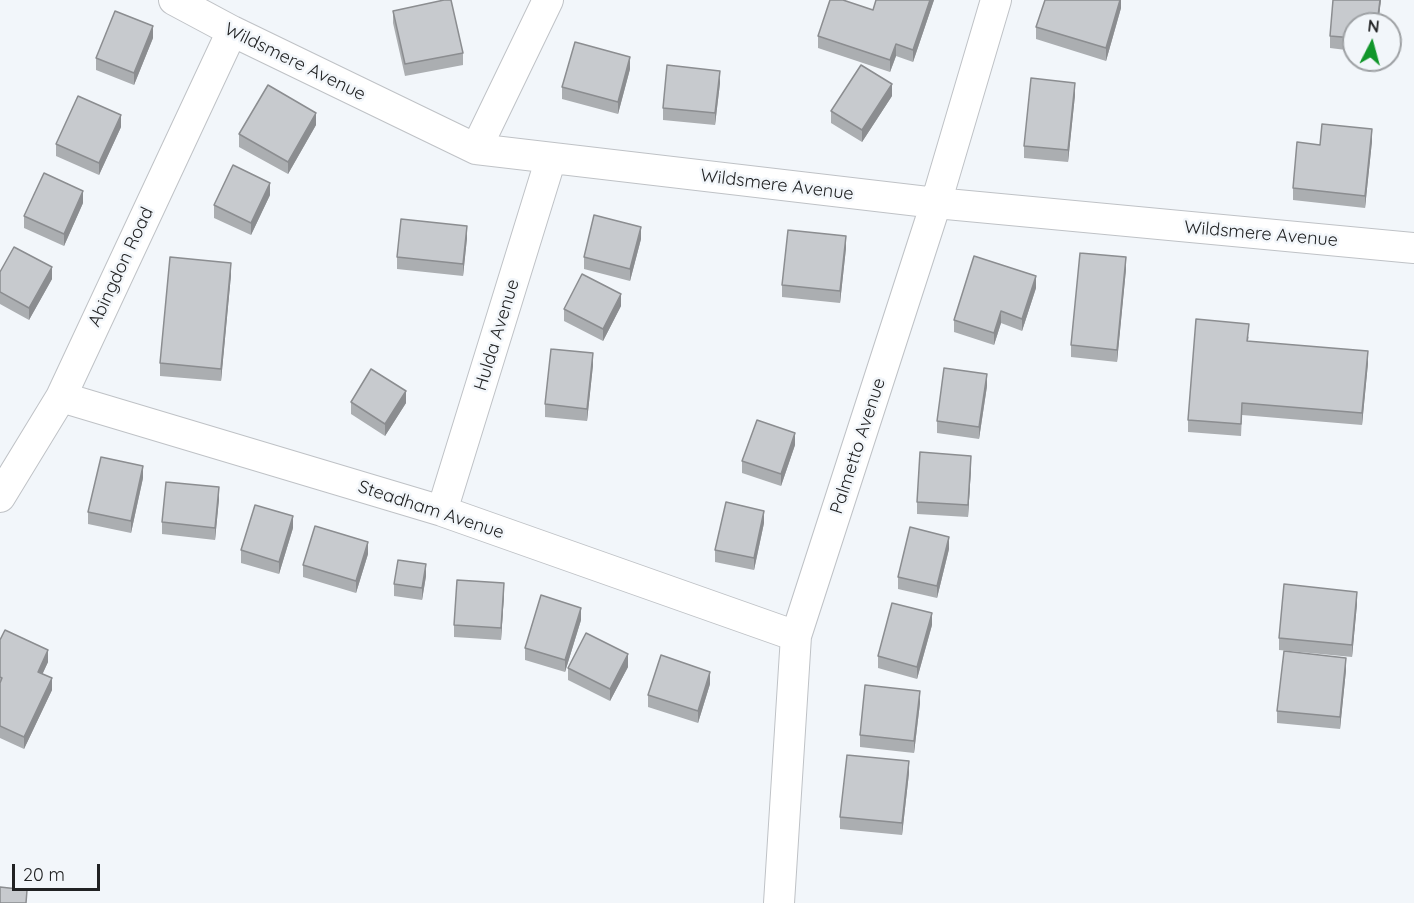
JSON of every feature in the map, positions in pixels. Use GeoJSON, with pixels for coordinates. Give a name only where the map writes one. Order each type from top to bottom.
{"type":"FeatureCollection","features":[{"type":"Feature","properties":{"kind":"street","name":"Wildsmere Avenue"},"geometry":{"type":"LineString","coordinates":[[174,0],[232,32],[476,149],[936,203],[1414,248]]}},
{"type":"Feature","properties":{"kind":"street"},"geometry":{"type":"LineString","coordinates":[[476,149],[548,0]]}},
{"type":"Feature","properties":{"kind":"street","name":"Palmetto Avenue"},"geometry":{"type":"LineString","coordinates":[[779,903],[796,636],[936,203],[996,0]]}},
{"type":"Feature","properties":{"kind":"street","name":"Abingdon Road"},"geometry":{"type":"LineString","coordinates":[[0,497],[61,397],[232,32]]}},
{"type":"Feature","properties":{"kind":"street","name":"Hulda Avenue"},"geometry":{"type":"LineString","coordinates":[[442,512],[551,158]]}},
{"type":"Feature","properties":{"kind":"street","name":"Steadham Avenue"},"geometry":{"type":"LineString","coordinates":[[61,397],[442,512],[796,636]]}},
{"type":"Feature","properties":{"kind":"building"},"geometry":{"type":"Polygon","coordinates":[[[451,0],[463,53],[405,64],[393,11],[451,0]]]}},
{"type":"Feature","properties":{"kind":"building"},"geometry":{"type":"Polygon","coordinates":[[[830,0],[843,0],[873,10],[876,0],[930,0],[913,50],[896,44],[890,60],[818,36],[830,0]]]}},
{"type":"Feature","properties":{"kind":"building"},"geometry":{"type":"Polygon","coordinates":[[[1045,0],[1120,0],[1106,48],[1036,27],[1045,0]]]}},
{"type":"Feature","properties":{"kind":"building"},"geometry":{"type":"Polygon","coordinates":[[[1333,0],[1380,0],[1378,12],[1342,12],[1342,37],[1330,36],[1333,0]]]}},
{"type":"Feature","properties":{"kind":"building"},"geometry":{"type":"Polygon","coordinates":[[[115,11],[153,26],[134,73],[96,58],[115,11]]]}},
{"type":"Feature","properties":{"kind":"building"},"geometry":{"type":"Polygon","coordinates":[[[575,42],[630,57],[618,102],[562,87],[575,42]]]}},
{"type":"Feature","properties":{"kind":"building"},"geometry":{"type":"Polygon","coordinates":[[[667,65],[720,71],[715,113],[663,108],[667,65]]]}},
{"type":"Feature","properties":{"kind":"building"},"geometry":{"type":"Polygon","coordinates":[[[861,65],[892,84],[862,130],[831,111],[861,65]]]}},
{"type":"Feature","properties":{"kind":"building"},"geometry":{"type":"Polygon","coordinates":[[[1031,78],[1075,83],[1068,150],[1024,146],[1031,78]]]}},
{"type":"Feature","properties":{"kind":"building"},"geometry":{"type":"Polygon","coordinates":[[[268,85],[316,113],[288,162],[239,134],[268,85]]]}},
{"type":"Feature","properties":{"kind":"building"},"geometry":{"type":"Polygon","coordinates":[[[78,96],[121,115],[99,163],[56,144],[78,96]]]}},
{"type":"Feature","properties":{"kind":"building"},"geometry":{"type":"Polygon","coordinates":[[[1322,124],[1372,129],[1365,196],[1293,188],[1297,142],[1320,145],[1322,124]]]}},
{"type":"Feature","properties":{"kind":"building"},"geometry":{"type":"Polygon","coordinates":[[[233,165],[270,183],[251,223],[214,205],[233,165]]]}},
{"type":"Feature","properties":{"kind":"building"},"geometry":{"type":"Polygon","coordinates":[[[44,173],[83,191],[64,234],[24,216],[44,173]]]}},
{"type":"Feature","properties":{"kind":"building"},"geometry":{"type":"Polygon","coordinates":[[[594,215],[641,227],[630,269],[584,257],[594,215]]]}},
{"type":"Feature","properties":{"kind":"building"},"geometry":{"type":"Polygon","coordinates":[[[401,219],[467,226],[463,264],[397,257],[401,219]]]}},
{"type":"Feature","properties":{"kind":"building"},"geometry":{"type":"Polygon","coordinates":[[[788,230],[846,236],[840,291],[782,285],[788,230]]]}},
{"type":"Feature","properties":{"kind":"building"},"geometry":{"type":"Polygon","coordinates":[[[14,247],[52,267],[29,308],[0,292],[0,272],[14,247]]]}},
{"type":"Feature","properties":{"kind":"building"},"geometry":{"type":"Polygon","coordinates":[[[1080,253],[1126,257],[1117,350],[1071,345],[1080,253]]]}},
{"type":"Feature","properties":{"kind":"building"},"geometry":{"type":"Polygon","coordinates":[[[974,256],[1036,276],[1022,319],[1001,311],[994,333],[954,320],[974,256]]]}},
{"type":"Feature","properties":{"kind":"building"},"geometry":{"type":"Polygon","coordinates":[[[170,257],[231,263],[221,369],[160,363],[170,257]]]}},
{"type":"Feature","properties":{"kind":"building"},"geometry":{"type":"Polygon","coordinates":[[[582,274],[621,294],[603,329],[564,309],[582,274]]]}},
{"type":"Feature","properties":{"kind":"building"},"geometry":{"type":"Polygon","coordinates":[[[1196,319],[1249,324],[1247,341],[1368,351],[1362,413],[1242,403],[1241,424],[1188,420],[1196,319]]]}},
{"type":"Feature","properties":{"kind":"building"},"geometry":{"type":"Polygon","coordinates":[[[551,349],[593,353],[587,409],[545,404],[551,349]]]}},
{"type":"Feature","properties":{"kind":"building"},"geometry":{"type":"Polygon","coordinates":[[[944,368],[987,374],[979,427],[937,421],[944,368]]]}},
{"type":"Feature","properties":{"kind":"building"},"geometry":{"type":"Polygon","coordinates":[[[371,369],[406,391],[385,424],[351,402],[371,369]]]}},
{"type":"Feature","properties":{"kind":"building"},"geometry":{"type":"Polygon","coordinates":[[[757,420],[795,433],[781,474],[742,461],[757,420]]]}},
{"type":"Feature","properties":{"kind":"building"},"geometry":{"type":"Polygon","coordinates":[[[920,452],[971,456],[968,505],[917,502],[920,452]]]}},
{"type":"Feature","properties":{"kind":"building"},"geometry":{"type":"Polygon","coordinates":[[[101,457],[143,466],[131,521],[88,512],[101,457]]]}},
{"type":"Feature","properties":{"kind":"building"},"geometry":{"type":"Polygon","coordinates":[[[166,482],[219,487],[215,528],[162,522],[166,482]]]}},
{"type":"Feature","properties":{"kind":"building"},"geometry":{"type":"Polygon","coordinates":[[[726,502],[764,511],[754,558],[715,550],[726,502]]]}},
{"type":"Feature","properties":{"kind":"building"},"geometry":{"type":"Polygon","coordinates":[[[255,505],[293,516],[279,562],[241,550],[255,505]]]}},
{"type":"Feature","properties":{"kind":"building"},"geometry":{"type":"Polygon","coordinates":[[[315,526],[368,542],[356,581],[303,565],[315,526]]]}},
{"type":"Feature","properties":{"kind":"building"},"geometry":{"type":"Polygon","coordinates":[[[910,527],[949,537],[937,586],[898,577],[910,527]]]}},
{"type":"Feature","properties":{"kind":"building"},"geometry":{"type":"Polygon","coordinates":[[[398,560],[426,564],[422,588],[394,584],[398,560]]]}},
{"type":"Feature","properties":{"kind":"building"},"geometry":{"type":"Polygon","coordinates":[[[457,580],[504,583],[501,628],[454,625],[457,580]]]}},
{"type":"Feature","properties":{"kind":"building"},"geometry":{"type":"Polygon","coordinates":[[[1284,584],[1357,592],[1352,645],[1279,638],[1284,584]]]}},
{"type":"Feature","properties":{"kind":"building"},"geometry":{"type":"Polygon","coordinates":[[[541,595],[581,608],[565,660],[525,648],[541,595]]]}},
{"type":"Feature","properties":{"kind":"building"},"geometry":{"type":"Polygon","coordinates":[[[892,603],[932,613],[917,667],[878,656],[892,603]]]}},
{"type":"Feature","properties":{"kind":"building"},"geometry":{"type":"Polygon","coordinates":[[[5,630],[48,650],[38,672],[52,678],[24,737],[0,726],[2,678],[0,677],[0,640],[5,630]]]}},
{"type":"Feature","properties":{"kind":"building"},"geometry":{"type":"Polygon","coordinates":[[[586,633],[628,654],[610,689],[568,668],[586,633]]]}},
{"type":"Feature","properties":{"kind":"building"},"geometry":{"type":"Polygon","coordinates":[[[1284,651],[1346,658],[1340,717],[1277,711],[1284,651]]]}},
{"type":"Feature","properties":{"kind":"building"},"geometry":{"type":"Polygon","coordinates":[[[661,655],[710,672],[698,711],[648,695],[661,655]]]}},
{"type":"Feature","properties":{"kind":"building"},"geometry":{"type":"Polygon","coordinates":[[[865,685],[920,691],[914,741],[860,735],[865,685]]]}},
{"type":"Feature","properties":{"kind":"building"},"geometry":{"type":"Polygon","coordinates":[[[847,755],[909,761],[902,823],[840,817],[847,755]]]}},
{"type":"Feature","properties":{"kind":"building"},"geometry":{"type":"Polygon","coordinates":[[[0,887],[27,890],[26,903],[0,903],[0,887]]]}}]}
